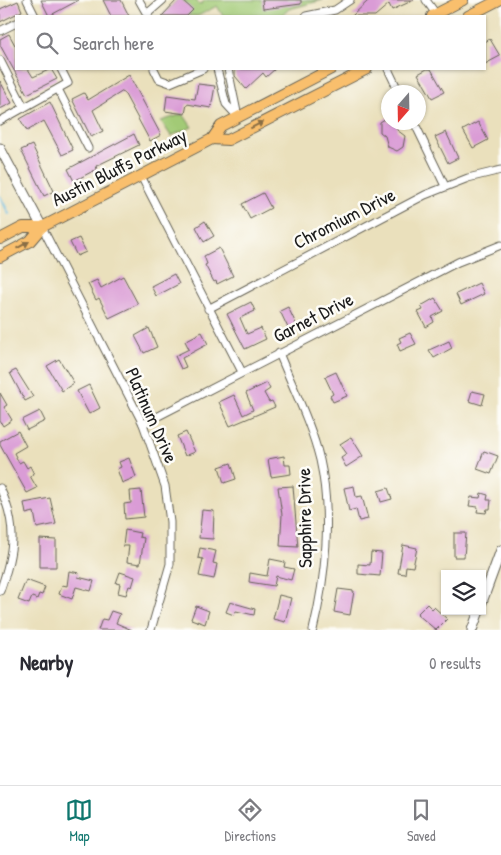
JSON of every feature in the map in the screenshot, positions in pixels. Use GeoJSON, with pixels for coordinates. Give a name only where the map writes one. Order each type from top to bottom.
{"type":"FeatureCollection","features":[{"type":"Feature","properties":{"kind":"main road"},"geometry":{"type":"LineString","coordinates":[[434,15],[463,0]]}},
{"type":"Feature","properties":{"kind":"main road"},"geometry":{"type":"LineString","coordinates":[[470,15],[497,1]]}},
{"type":"Feature","properties":{"kind":"main road","name":"Austin Bluffs Parkway"},"geometry":{"type":"LineString","coordinates":[[0,257],[30,241],[42,227],[212,139],[221,126],[329,70]]}},
{"type":"Feature","properties":{"kind":"main road","name":"Austin Bluffs Parkway"},"geometry":{"type":"LineString","coordinates":[[212,139],[228,140],[366,70]]}},
{"type":"Feature","properties":{"kind":"main road","name":"Austin Bluffs Parkway"},"geometry":{"type":"LineString","coordinates":[[0,239],[23,227],[42,227]]}},
{"type":"Feature","properties":{"kind":"street"},"geometry":{"type":"LineString","coordinates":[[27,0],[33,15]]}},
{"type":"Feature","properties":{"kind":"street"},"geometry":{"type":"LineString","coordinates":[[139,0],[147,15],[163,0]]}},
{"type":"Feature","properties":{"kind":"street"},"geometry":{"type":"LineString","coordinates":[[311,15],[335,10],[350,0]]}},
{"type":"Feature","properties":{"kind":"street"},"geometry":{"type":"LineString","coordinates":[[426,0],[434,15]]}},
{"type":"Feature","properties":{"kind":"street"},"geometry":{"type":"LineString","coordinates":[[0,31],[15,24]]}},
{"type":"Feature","properties":{"kind":"street"},"geometry":{"type":"LineString","coordinates":[[0,60],[24,107]]}},
{"type":"Feature","properties":{"kind":"street"},"geometry":{"type":"LineString","coordinates":[[0,121],[68,83],[62,70]]}},
{"type":"Feature","properties":{"kind":"street"},"geometry":{"type":"LineString","coordinates":[[155,70],[159,78],[170,83],[202,70]]}},
{"type":"Feature","properties":{"kind":"street"},"geometry":{"type":"LineString","coordinates":[[218,70],[226,104],[238,117]]}},
{"type":"Feature","properties":{"kind":"street"},"geometry":{"type":"LineString","coordinates":[[228,70],[238,117]]}},
{"type":"Feature","properties":{"kind":"street"},"geometry":{"type":"LineString","coordinates":[[388,70],[396,85]]}},
{"type":"Feature","properties":{"kind":"street"},"geometry":{"type":"LineString","coordinates":[[58,89],[88,148]]}},
{"type":"Feature","properties":{"kind":"street"},"geometry":{"type":"LineString","coordinates":[[418,130],[445,186]]}},
{"type":"Feature","properties":{"kind":"street"},"geometry":{"type":"LineString","coordinates":[[0,148],[42,227]]}},
{"type":"Feature","properties":{"kind":"street","name":"Chromium Drive"},"geometry":{"type":"LineString","coordinates":[[208,309],[325,246],[445,186],[501,170]]}},
{"type":"Feature","properties":{"kind":"street"},"geometry":{"type":"LineString","coordinates":[[141,176],[242,372]]}},
{"type":"Feature","properties":{"kind":"street","name":"Platinum Drive"},"geometry":{"type":"LineString","coordinates":[[42,227],[142,424],[165,486],[172,543],[169,574],[151,630]]}},
{"type":"Feature","properties":{"kind":"street","name":"Garnet Drive"},"geometry":{"type":"LineString","coordinates":[[142,424],[458,262],[501,245]]}},
{"type":"Feature","properties":{"kind":"street","name":"Sapphire Drive"},"geometry":{"type":"LineString","coordinates":[[279,353],[306,418],[322,475],[324,537],[320,597],[314,630]]}},
{"type":"Feature","properties":{"kind":"street"},"geometry":{"type":"LineString","coordinates":[[0,488],[13,526],[11,556],[0,591]]}},
{"type":"Feature","properties":{"kind":"street"},"geometry":{"type":"LineString","coordinates":[[486,591],[501,550]]}},
{"type":"Feature","properties":{"kind":"street"},"geometry":{"type":"LineString","coordinates":[[472,630],[478,615]]}},
{"type":"Feature","properties":{"kind":"green space"},"geometry":{"type":"Polygon","coordinates":[[[177,0],[196,0],[199,5],[206,0],[323,0],[289,9],[282,15],[222,15],[217,6],[200,15],[163,15],[177,0]]]}},
{"type":"Feature","properties":{"kind":"green space"},"geometry":{"type":"Polygon","coordinates":[[[183,114],[192,127],[171,136],[161,121],[183,114]]]}},
{"type":"Feature","properties":{"kind":"building"},"geometry":{"type":"Polygon","coordinates":[[[41,0],[79,0],[51,15],[48,15],[41,0]]]}},
{"type":"Feature","properties":{"kind":"building"},"geometry":{"type":"Polygon","coordinates":[[[103,0],[121,0],[128,15],[110,15],[103,0]]]}},
{"type":"Feature","properties":{"kind":"building"},"geometry":{"type":"Polygon","coordinates":[[[177,0],[182,0],[193,10],[188,15],[163,15],[177,0]]]}},
{"type":"Feature","properties":{"kind":"building"},"geometry":{"type":"Polygon","coordinates":[[[262,0],[301,0],[301,4],[263,9],[262,0]]]}},
{"type":"Feature","properties":{"kind":"building"},"geometry":{"type":"Polygon","coordinates":[[[369,0],[414,0],[392,10],[389,4],[376,15],[353,15],[369,0]]]}},
{"type":"Feature","properties":{"kind":"building"},"geometry":{"type":"Polygon","coordinates":[[[18,1],[22,11],[0,22],[0,9],[18,1]]]}},
{"type":"Feature","properties":{"kind":"building"},"geometry":{"type":"Polygon","coordinates":[[[9,34],[15,45],[15,70],[29,70],[33,77],[52,70],[57,79],[27,94],[0,45],[0,39],[9,34]]]}},
{"type":"Feature","properties":{"kind":"building"},"geometry":{"type":"Polygon","coordinates":[[[490,39],[500,56],[486,63],[486,41],[490,39]]]}},
{"type":"Feature","properties":{"kind":"building"},"geometry":{"type":"Polygon","coordinates":[[[235,70],[274,70],[266,77],[263,73],[246,89],[235,76],[235,70]]]}},
{"type":"Feature","properties":{"kind":"building"},"geometry":{"type":"Polygon","coordinates":[[[425,70],[432,70],[444,92],[432,98],[418,74],[425,70]]]}},
{"type":"Feature","properties":{"kind":"building"},"geometry":{"type":"Polygon","coordinates":[[[129,75],[161,135],[150,141],[123,91],[93,110],[103,131],[91,137],[72,99],[84,93],[88,100],[129,75]]]}},
{"type":"Feature","properties":{"kind":"building"},"geometry":{"type":"Polygon","coordinates":[[[0,81],[12,103],[0,109],[0,81]]]}},
{"type":"Feature","properties":{"kind":"building"},"geometry":{"type":"Polygon","coordinates":[[[198,84],[215,86],[211,108],[187,104],[185,114],[165,111],[167,95],[195,99],[198,84]]]}},
{"type":"Feature","properties":{"kind":"building"},"geometry":{"type":"Polygon","coordinates":[[[50,102],[73,150],[62,155],[44,121],[27,131],[20,119],[50,102]]]}},
{"type":"Feature","properties":{"kind":"building"},"geometry":{"type":"Polygon","coordinates":[[[380,122],[381,130],[397,130],[405,136],[403,147],[397,151],[388,147],[385,136],[380,132],[380,122]]]}},
{"type":"Feature","properties":{"kind":"building"},"geometry":{"type":"Polygon","coordinates":[[[478,122],[488,140],[473,148],[463,130],[478,122]]]}},
{"type":"Feature","properties":{"kind":"building"},"geometry":{"type":"Polygon","coordinates":[[[446,132],[458,158],[448,163],[435,137],[446,132]]]}},
{"type":"Feature","properties":{"kind":"building"},"geometry":{"type":"Polygon","coordinates":[[[134,134],[139,145],[96,166],[97,169],[74,181],[68,169],[134,134]]]}},
{"type":"Feature","properties":{"kind":"building"},"geometry":{"type":"Polygon","coordinates":[[[32,145],[54,191],[44,196],[21,150],[32,145]]]}},
{"type":"Feature","properties":{"kind":"building"},"geometry":{"type":"Polygon","coordinates":[[[263,193],[271,208],[250,219],[242,204],[263,193]]]}},
{"type":"Feature","properties":{"kind":"building"},"geometry":{"type":"Polygon","coordinates":[[[205,221],[214,236],[204,242],[196,227],[205,221]]]}},
{"type":"Feature","properties":{"kind":"building"},"geometry":{"type":"Polygon","coordinates":[[[79,238],[86,252],[77,256],[70,242],[79,238]]]}},
{"type":"Feature","properties":{"kind":"building"},"geometry":{"type":"Polygon","coordinates":[[[219,248],[233,276],[217,284],[205,265],[207,264],[204,256],[219,248]]]}},
{"type":"Feature","properties":{"kind":"building"},"geometry":{"type":"Polygon","coordinates":[[[174,274],[179,284],[156,296],[151,286],[174,274]]]}},
{"type":"Feature","properties":{"kind":"building"},"geometry":{"type":"Polygon","coordinates":[[[123,276],[138,304],[109,318],[99,298],[96,300],[88,284],[97,280],[101,288],[123,276]]]}},
{"type":"Feature","properties":{"kind":"building"},"geometry":{"type":"Polygon","coordinates":[[[479,283],[484,294],[461,305],[456,294],[479,283]]]}},
{"type":"Feature","properties":{"kind":"building"},"geometry":{"type":"Polygon","coordinates":[[[435,298],[443,311],[432,317],[434,322],[426,327],[418,312],[423,310],[421,306],[435,298]]]}},
{"type":"Feature","properties":{"kind":"building"},"geometry":{"type":"Polygon","coordinates":[[[251,302],[255,311],[240,318],[247,334],[261,328],[266,339],[245,349],[227,314],[251,302]]]}},
{"type":"Feature","properties":{"kind":"building"},"geometry":{"type":"Polygon","coordinates":[[[288,307],[297,326],[289,330],[280,311],[288,307]]]}},
{"type":"Feature","properties":{"kind":"building"},"geometry":{"type":"Polygon","coordinates":[[[149,328],[157,347],[144,353],[135,336],[149,328]]]}},
{"type":"Feature","properties":{"kind":"building"},"geometry":{"type":"Polygon","coordinates":[[[202,332],[208,344],[182,358],[186,367],[181,369],[175,356],[189,349],[185,341],[202,332]]]}},
{"type":"Feature","properties":{"kind":"building"},"geometry":{"type":"Polygon","coordinates":[[[410,333],[416,344],[400,351],[397,344],[401,342],[399,338],[410,333]]]}},
{"type":"Feature","properties":{"kind":"building"},"geometry":{"type":"Polygon","coordinates":[[[449,341],[452,348],[434,358],[429,350],[449,341]]]}},
{"type":"Feature","properties":{"kind":"building"},"geometry":{"type":"Polygon","coordinates":[[[59,359],[74,383],[62,391],[47,366],[59,359]]]}},
{"type":"Feature","properties":{"kind":"building"},"geometry":{"type":"Polygon","coordinates":[[[16,370],[33,397],[25,401],[10,373],[16,370]]]}},
{"type":"Feature","properties":{"kind":"building"},"geometry":{"type":"Polygon","coordinates":[[[336,372],[347,396],[333,402],[330,396],[333,394],[325,377],[336,372]]]}},
{"type":"Feature","properties":{"kind":"building"},"geometry":{"type":"Polygon","coordinates":[[[267,383],[270,389],[264,393],[269,402],[272,401],[275,407],[230,426],[219,402],[234,395],[243,415],[253,410],[246,393],[267,383]]]}},
{"type":"Feature","properties":{"kind":"building"},"geometry":{"type":"Polygon","coordinates":[[[89,385],[100,408],[89,414],[77,391],[89,385]]]}},
{"type":"Feature","properties":{"kind":"building"},"geometry":{"type":"Polygon","coordinates":[[[472,391],[485,394],[482,405],[469,401],[472,391]]]}},
{"type":"Feature","properties":{"kind":"building"},"geometry":{"type":"Polygon","coordinates":[[[0,393],[7,405],[4,407],[12,420],[3,426],[0,421],[0,393]]]}},
{"type":"Feature","properties":{"kind":"building"},"geometry":{"type":"Polygon","coordinates":[[[40,411],[45,421],[27,430],[22,420],[40,411]]]}},
{"type":"Feature","properties":{"kind":"building"},"geometry":{"type":"Polygon","coordinates":[[[18,431],[26,446],[14,453],[19,463],[23,461],[27,468],[30,466],[34,474],[30,476],[37,488],[27,493],[0,445],[0,441],[18,431]]]}},
{"type":"Feature","properties":{"kind":"building"},"geometry":{"type":"Polygon","coordinates":[[[186,432],[195,452],[185,456],[177,436],[186,432]]]}},
{"type":"Feature","properties":{"kind":"building"},"geometry":{"type":"Polygon","coordinates":[[[351,437],[363,456],[346,467],[341,458],[347,454],[340,444],[351,437]]]}},
{"type":"Feature","properties":{"kind":"building"},"geometry":{"type":"Polygon","coordinates":[[[484,451],[498,456],[491,474],[477,469],[484,451]]]}},
{"type":"Feature","properties":{"kind":"building"},"geometry":{"type":"Polygon","coordinates":[[[284,456],[285,465],[290,465],[291,474],[271,477],[268,459],[284,456]]]}},
{"type":"Feature","properties":{"kind":"building"},"geometry":{"type":"Polygon","coordinates":[[[129,458],[136,477],[122,483],[117,469],[121,467],[119,462],[129,458]]]}},
{"type":"Feature","properties":{"kind":"building"},"geometry":{"type":"Polygon","coordinates":[[[231,463],[236,479],[224,483],[219,467],[231,463]]]}},
{"type":"Feature","properties":{"kind":"building"},"geometry":{"type":"Polygon","coordinates":[[[293,486],[298,547],[280,546],[282,515],[278,487],[293,486]]]}},
{"type":"Feature","properties":{"kind":"building"},"geometry":{"type":"Polygon","coordinates":[[[354,486],[356,497],[362,496],[368,519],[359,521],[356,509],[349,511],[344,488],[354,486]]]}},
{"type":"Feature","properties":{"kind":"building"},"geometry":{"type":"Polygon","coordinates":[[[388,488],[392,499],[381,502],[378,491],[388,488]]]}},
{"type":"Feature","properties":{"kind":"building"},"geometry":{"type":"Polygon","coordinates":[[[141,490],[144,517],[125,519],[124,504],[131,503],[130,491],[141,490]]]}},
{"type":"Feature","properties":{"kind":"building"},"geometry":{"type":"Polygon","coordinates":[[[481,493],[488,495],[487,500],[491,500],[490,509],[487,509],[486,513],[477,512],[478,507],[469,506],[471,497],[480,498],[481,493]]]}},
{"type":"Feature","properties":{"kind":"building"},"geometry":{"type":"Polygon","coordinates":[[[50,498],[56,524],[37,528],[34,512],[26,514],[24,503],[50,498]]]}},
{"type":"Feature","properties":{"kind":"building"},"geometry":{"type":"Polygon","coordinates":[[[202,510],[214,511],[213,539],[199,538],[202,510]]]}},
{"type":"Feature","properties":{"kind":"building"},"geometry":{"type":"Polygon","coordinates":[[[125,530],[140,533],[139,537],[144,538],[140,564],[127,562],[129,546],[123,546],[125,530]]]}},
{"type":"Feature","properties":{"kind":"building"},"geometry":{"type":"Polygon","coordinates":[[[454,533],[466,533],[464,557],[454,557],[454,533]]]}},
{"type":"Feature","properties":{"kind":"building"},"geometry":{"type":"Polygon","coordinates":[[[40,539],[56,540],[56,567],[40,567],[40,539]]]}},
{"type":"Feature","properties":{"kind":"building"},"geometry":{"type":"Polygon","coordinates":[[[403,545],[417,548],[413,567],[406,566],[405,574],[398,573],[403,545]]]}},
{"type":"Feature","properties":{"kind":"building"},"geometry":{"type":"Polygon","coordinates":[[[200,548],[216,551],[213,563],[217,564],[214,579],[199,576],[203,559],[198,558],[200,548]]]}},
{"type":"Feature","properties":{"kind":"building"},"geometry":{"type":"Polygon","coordinates":[[[371,552],[382,553],[380,576],[358,574],[358,564],[370,565],[371,552]]]}},
{"type":"Feature","properties":{"kind":"building"},"geometry":{"type":"Polygon","coordinates":[[[270,559],[285,562],[284,567],[294,569],[291,580],[276,576],[274,586],[249,582],[250,573],[267,576],[270,559]]]}},
{"type":"Feature","properties":{"kind":"building"},"geometry":{"type":"Polygon","coordinates":[[[69,571],[79,573],[78,577],[94,581],[91,591],[76,587],[72,599],[59,594],[62,585],[67,586],[69,571]]]}},
{"type":"Feature","properties":{"kind":"building"},"geometry":{"type":"Polygon","coordinates":[[[120,572],[135,577],[132,587],[129,586],[126,595],[118,593],[120,584],[116,583],[120,572]]]}},
{"type":"Feature","properties":{"kind":"building"},"geometry":{"type":"Polygon","coordinates":[[[26,580],[45,587],[42,595],[39,594],[37,599],[32,597],[29,604],[18,600],[26,580]]]}},
{"type":"Feature","properties":{"kind":"building"},"geometry":{"type":"Polygon","coordinates":[[[338,589],[354,591],[350,615],[334,612],[338,589]]]}},
{"type":"Feature","properties":{"kind":"building"},"geometry":{"type":"Polygon","coordinates":[[[279,595],[291,598],[285,622],[273,619],[279,595]]]}},
{"type":"Feature","properties":{"kind":"building"},"geometry":{"type":"Polygon","coordinates":[[[230,602],[255,609],[254,615],[236,611],[234,615],[226,612],[230,602]]]}},
{"type":"Feature","properties":{"kind":"building"},"geometry":{"type":"Polygon","coordinates":[[[427,604],[432,609],[434,607],[447,619],[436,630],[417,614],[427,604]]]}},
{"type":"Feature","properties":{"kind":"building"},"geometry":{"type":"Polygon","coordinates":[[[196,606],[209,611],[205,624],[191,619],[196,606]]]}},
{"type":"Feature","properties":{"kind":"building"},"geometry":{"type":"Polygon","coordinates":[[[111,611],[120,614],[116,623],[132,630],[98,630],[102,619],[107,620],[111,611]]]}},
{"type":"Feature","properties":{"kind":"waterway"},"geometry":{"type":"LineString","coordinates":[[0,196],[9,214]]}}]}
